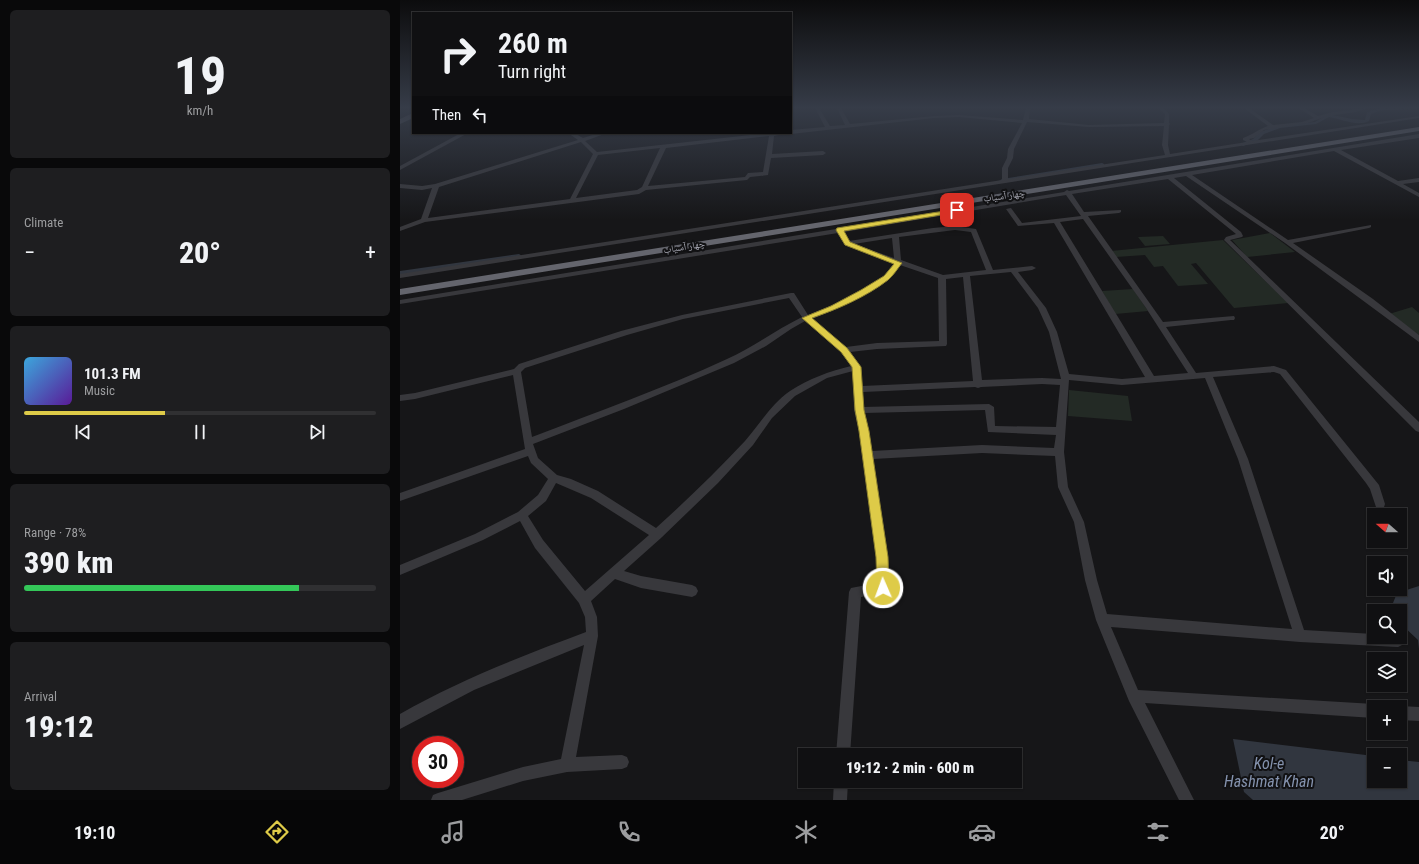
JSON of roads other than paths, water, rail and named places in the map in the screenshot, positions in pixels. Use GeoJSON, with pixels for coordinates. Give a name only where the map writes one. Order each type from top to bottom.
{"type":"FeatureCollection","features":[{"type":"Feature","properties":{"kind":"highway","name":"چهار آسیاب"},"geometry":{"type":"LineString","coordinates":[[400,285],[545,265],[969,197],[1277,145]]}},
{"type":"Feature","properties":{"kind":"highway","name":"چهار آسیاب"},"geometry":{"type":"LineString","coordinates":[[969,197],[1315,145]]}},
{"type":"Feature","properties":{"kind":"highway","name":"چهار آسیاب"},"geometry":{"type":"LineString","coordinates":[[400,292],[545,265]]}},
{"type":"Feature","properties":{"kind":"street"},"geometry":{"type":"LineString","coordinates":[[400,168],[442,145]]}},
{"type":"Feature","properties":{"kind":"street"},"geometry":{"type":"LineString","coordinates":[[400,186],[422,188],[436,186],[565,145]]}},
{"type":"Feature","properties":{"kind":"street"},"geometry":{"type":"LineString","coordinates":[[587,145],[596,154]]}},
{"type":"Feature","properties":{"kind":"street"},"geometry":{"type":"LineString","coordinates":[[596,154],[685,145]]}},
{"type":"Feature","properties":{"kind":"street"},"geometry":{"type":"LineString","coordinates":[[644,188],[747,178],[748,176],[766,174],[770,145]]}},
{"type":"Feature","properties":{"kind":"street"},"geometry":{"type":"LineString","coordinates":[[1005,179],[1005,168],[1010,158],[1013,145]]}},
{"type":"Feature","properties":{"kind":"street"},"geometry":{"type":"LineString","coordinates":[[1165,145],[1168,156]]}},
{"type":"Feature","properties":{"kind":"street"},"geometry":{"type":"LineString","coordinates":[[400,276],[1005,179],[1168,156],[1230,145]]}},
{"type":"Feature","properties":{"kind":"street"},"geometry":{"type":"LineString","coordinates":[[400,302],[1358,145]]}},
{"type":"Feature","properties":{"kind":"street"},"geometry":{"type":"LineString","coordinates":[[400,229],[424,220],[639,192],[644,188],[664,148]]}},
{"type":"Feature","properties":{"kind":"street"},"geometry":{"type":"LineString","coordinates":[[1334,149],[1419,195]]}},
{"type":"Feature","properties":{"kind":"street"},"geometry":{"type":"LineString","coordinates":[[768,156],[824,153]]}},
{"type":"Feature","properties":{"kind":"street"},"geometry":{"type":"LineString","coordinates":[[572,201],[596,154]]}},
{"type":"Feature","properties":{"kind":"street"},"geometry":{"type":"LineString","coordinates":[[1186,173],[1370,301],[1419,339]]}},
{"type":"Feature","properties":{"kind":"street"},"geometry":{"type":"LineString","coordinates":[[1168,176],[1239,233],[1240,236],[1228,238],[1227,240],[1419,428]]}},
{"type":"Feature","properties":{"kind":"street"},"geometry":{"type":"LineString","coordinates":[[1397,183],[1419,180]]}},
{"type":"Feature","properties":{"kind":"street"},"geometry":{"type":"LineString","coordinates":[[424,220],[436,186]]}},
{"type":"Feature","properties":{"kind":"street"},"geometry":{"type":"LineString","coordinates":[[1067,192],[1161,325],[1194,376]]}},
{"type":"Feature","properties":{"kind":"street"},"geometry":{"type":"LineString","coordinates":[[1009,209],[1020,225],[1119,211]]}},
{"type":"Feature","properties":{"kind":"street"},"geometry":{"type":"LineString","coordinates":[[1056,221],[1151,379]]}},
{"type":"Feature","properties":{"kind":"street"},"geometry":{"type":"LineString","coordinates":[[1287,242],[1369,226]]}},
{"type":"Feature","properties":{"kind":"street"},"geometry":{"type":"LineString","coordinates":[[847,244],[895,235],[955,228],[974,230],[990,272]]}},
{"type":"Feature","properties":{"kind":"street"},"geometry":{"type":"LineString","coordinates":[[840,230],[847,244],[942,278],[1032,268]]}},
{"type":"Feature","properties":{"kind":"street"},"geometry":{"type":"LineString","coordinates":[[400,497],[530,447],[621,407],[695,378],[731,361],[806,318],[834,307],[864,292],[886,278],[898,263],[895,235]]}},
{"type":"Feature","properties":{"kind":"street"},"geometry":{"type":"LineString","coordinates":[[1013,270],[1042,308],[1053,332],[1065,379],[1059,452],[1063,487],[1079,522],[1091,580],[1102,620],[1134,696],[1187,800]]}},
{"type":"Feature","properties":{"kind":"street"},"geometry":{"type":"LineString","coordinates":[[966,276],[978,385]]}},
{"type":"Feature","properties":{"kind":"street"},"geometry":{"type":"LineString","coordinates":[[844,350],[877,346],[943,344],[942,278]]}},
{"type":"Feature","properties":{"kind":"street"},"geometry":{"type":"LineString","coordinates":[[400,398],[415,396],[517,371],[522,366],[624,333],[682,317],[791,296],[806,318],[844,350],[857,367],[859,410],[882,557],[883,588],[855,592],[844,748]]}},
{"type":"Feature","properties":{"kind":"street"},"geometry":{"type":"LineString","coordinates":[[1161,325],[1231,318]]}},
{"type":"Feature","properties":{"kind":"street"},"geometry":{"type":"LineString","coordinates":[[584,598],[657,535],[750,442],[769,416],[792,394],[824,376],[857,367]]}},
{"type":"Feature","properties":{"kind":"street"},"geometry":{"type":"LineString","coordinates":[[858,389],[978,385],[1065,379],[1122,382],[1274,369],[1283,372],[1370,480],[1375,488],[1380,504]]}},
{"type":"Feature","properties":{"kind":"street"},"geometry":{"type":"LineString","coordinates":[[517,371],[530,447],[534,460],[554,478],[567,482],[610,504],[657,535]]}},
{"type":"Feature","properties":{"kind":"street"},"geometry":{"type":"LineString","coordinates":[[1208,375],[1243,459],[1300,636]]}},
{"type":"Feature","properties":{"kind":"street"},"geometry":{"type":"LineString","coordinates":[[859,410],[989,407],[991,429],[1060,432]]}},
{"type":"Feature","properties":{"kind":"street"},"geometry":{"type":"LineString","coordinates":[[867,455],[982,449],[1059,452]]}},
{"type":"Feature","properties":{"kind":"street"},"geometry":{"type":"LineString","coordinates":[[400,570],[479,537],[522,515],[542,498],[554,478]]}},
{"type":"Feature","properties":{"kind":"street"},"geometry":{"type":"LineString","coordinates":[[522,515],[539,544],[584,598],[592,617],[592,636],[567,765]]}},
{"type":"Feature","properties":{"kind":"street"},"geometry":{"type":"LineString","coordinates":[[613,574],[641,582],[692,591]]}},
{"type":"Feature","properties":{"kind":"street"},"geometry":{"type":"LineString","coordinates":[[1102,620],[1300,636],[1367,639]]}},
{"type":"Feature","properties":{"kind":"street"},"geometry":{"type":"LineString","coordinates":[[400,722],[430,703],[492,675],[592,636]]}},
{"type":"Feature","properties":{"kind":"street"},"geometry":{"type":"LineString","coordinates":[[1134,696],[1367,712]]}},
{"type":"Feature","properties":{"kind":"street"},"geometry":{"type":"LineString","coordinates":[[1407,713],[1419,714]]}},
{"type":"Feature","properties":{"kind":"street"},"geometry":{"type":"LineString","coordinates":[[438,800],[523,774],[567,765],[622,762]]}},
{"type":"Feature","properties":{"kind":"street"},"geometry":{"type":"LineString","coordinates":[[840,800],[841,788]]}},
{"type":"Feature","properties":{"kind":"water"},"geometry":{"type":"Polygon","coordinates":[[[1419,586],[1419,649],[1418,640],[1407,630],[1407,604],[1393,604],[1396,596],[1407,596],[1407,590],[1419,586]]]}},
{"type":"Feature","properties":{"kind":"water","name":"Kol-e Hashmat Khan"},"geometry":{"type":"Polygon","coordinates":[[[1233,739],[1367,755],[1367,788],[1407,788],[1407,761],[1419,762],[1419,800],[1253,800],[1244,792],[1233,739]]]}},
{"type":"Feature","properties":{"kind":"waterway"},"geometry":{"type":"LineString","coordinates":[[1002,181],[1102,165]]}},
{"type":"Feature","properties":{"kind":"waterway"},"geometry":{"type":"LineString","coordinates":[[400,273],[519,256]]}}]}
